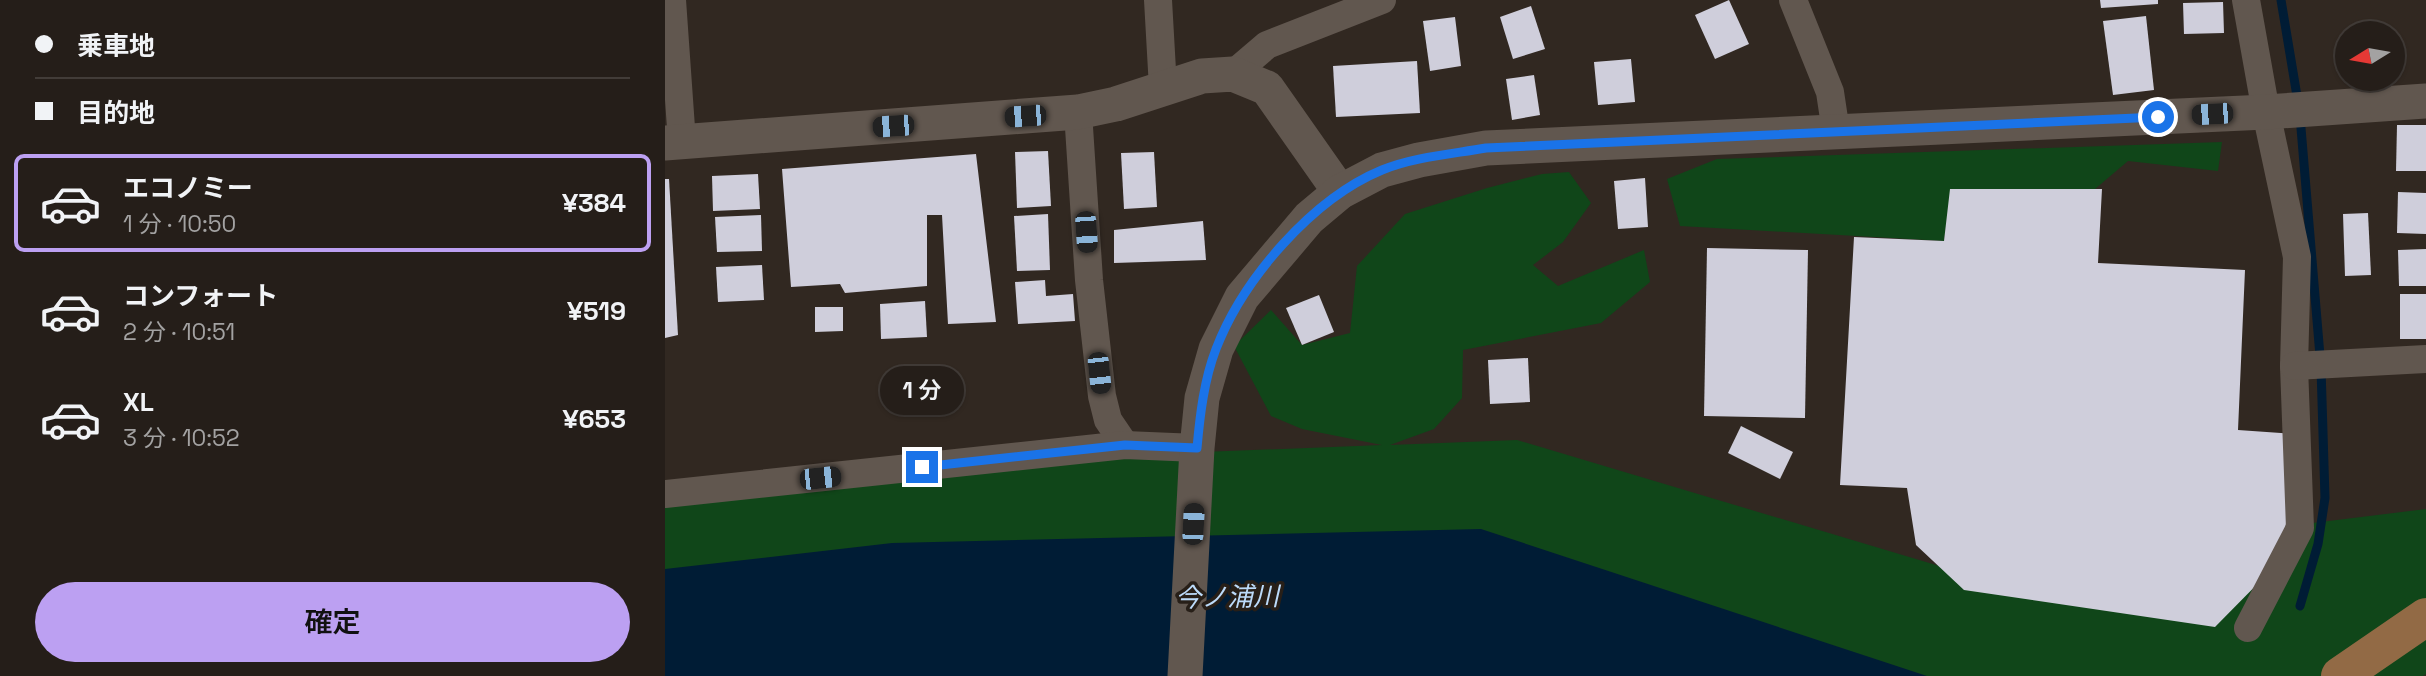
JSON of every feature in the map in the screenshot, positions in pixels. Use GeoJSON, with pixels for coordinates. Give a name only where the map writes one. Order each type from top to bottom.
{"type":"FeatureCollection","features":[{"type":"Feature","properties":{"kind":"main road"},"geometry":{"type":"LineString","coordinates":[[2340,676],[2426,617]]}},
{"type":"Feature","properties":{"kind":"street"},"geometry":{"type":"LineString","coordinates":[[672,0],[674,143],[1078,113],[1116,104],[1202,76],[1233,74],[1267,88],[1340,192]]}},
{"type":"Feature","properties":{"kind":"street"},"geometry":{"type":"LineString","coordinates":[[1157,0],[1163,88]]}},
{"type":"Feature","properties":{"kind":"street"},"geometry":{"type":"LineString","coordinates":[[1233,74],[1267,45],[1382,0]]}},
{"type":"Feature","properties":{"kind":"street"},"geometry":{"type":"LineString","coordinates":[[1793,0],[1830,92],[1836,132]]}},
{"type":"Feature","properties":{"kind":"street"},"geometry":{"type":"LineString","coordinates":[[2246,0],[2266,112],[2297,257],[2294,366],[2299,528],[2248,628]]}},
{"type":"Feature","properties":{"kind":"street"},"geometry":{"type":"LineString","coordinates":[[1185,676],[1197,448],[1202,398],[1216,349],[1242,297],[1309,218],[1340,192],[1383,170],[1419,160],[1486,148],[2266,112],[2426,102]]}},
{"type":"Feature","properties":{"kind":"street"},"geometry":{"type":"LineString","coordinates":[[1078,113],[1089,281],[1102,396],[1108,420],[1125,445]]}},
{"type":"Feature","properties":{"kind":"street"},"geometry":{"type":"LineString","coordinates":[[2294,366],[2426,359]]}},
{"type":"Feature","properties":{"kind":"street"},"geometry":{"type":"LineString","coordinates":[[665,494],[1125,445],[1197,448]]}},
{"type":"Feature","properties":{"kind":"green space"},"geometry":{"type":"Polygon","coordinates":[[[2222,142],[2218,171],[2128,161],[2095,189],[1951,189],[1944,241],[1680,226],[1667,179],[1717,159],[2222,142]]]}},
{"type":"Feature","properties":{"kind":"green space"},"geometry":{"type":"Polygon","coordinates":[[[1569,172],[1591,203],[1563,242],[1533,265],[1558,286],[1644,250],[1650,282],[1601,323],[1463,350],[1462,398],[1434,429],[1390,445],[1517,440],[1946,568],[2426,509],[2426,674],[665,676],[665,492],[974,461],[1382,445],[1302,429],[1271,416],[1234,346],[1271,310],[1302,345],[1350,333],[1357,266],[1405,214],[1487,188],[1542,174],[1569,172]]]}},
{"type":"Feature","properties":{"kind":"water","name":"今ノ浦川"},"geometry":{"type":"Polygon","coordinates":[[[1481,529],[1927,676],[665,676],[665,569],[892,543],[1481,529]]]}},
{"type":"Feature","properties":{"kind":"building"},"geometry":{"type":"Polygon","coordinates":[[[1729,0],[1749,44],[1715,59],[1695,15],[1729,0]]]}},
{"type":"Feature","properties":{"kind":"building"},"geometry":{"type":"Polygon","coordinates":[[[2100,0],[2158,0],[2158,4],[2101,8],[2100,0]]]}},
{"type":"Feature","properties":{"kind":"building"},"geometry":{"type":"Polygon","coordinates":[[[2223,2],[2224,33],[2184,34],[2183,3],[2223,2]]]}},
{"type":"Feature","properties":{"kind":"building"},"geometry":{"type":"Polygon","coordinates":[[[1531,6],[1545,49],[1513,59],[1500,17],[1531,6]]]}},
{"type":"Feature","properties":{"kind":"building"},"geometry":{"type":"Polygon","coordinates":[[[2146,16],[2154,90],[2113,95],[2103,21],[2146,16]]]}},
{"type":"Feature","properties":{"kind":"building"},"geometry":{"type":"Polygon","coordinates":[[[1455,17],[1461,66],[1430,71],[1423,21],[1455,17]]]}},
{"type":"Feature","properties":{"kind":"building"},"geometry":{"type":"Polygon","coordinates":[[[1631,59],[1635,102],[1598,105],[1594,62],[1631,59]]]}},
{"type":"Feature","properties":{"kind":"building"},"geometry":{"type":"Polygon","coordinates":[[[1417,61],[1420,113],[1336,117],[1333,66],[1417,61]]]}},
{"type":"Feature","properties":{"kind":"building"},"geometry":{"type":"Polygon","coordinates":[[[1534,75],[1540,115],[1512,120],[1506,79],[1534,75]]]}},
{"type":"Feature","properties":{"kind":"building"},"geometry":{"type":"Polygon","coordinates":[[[2397,125],[2426,125],[2426,171],[2396,171],[2397,125]]]}},
{"type":"Feature","properties":{"kind":"building"},"geometry":{"type":"Polygon","coordinates":[[[1048,151],[1051,206],[1017,208],[1015,152],[1048,151]]]}},
{"type":"Feature","properties":{"kind":"building"},"geometry":{"type":"Polygon","coordinates":[[[1154,152],[1157,207],[1124,209],[1121,153],[1154,152]]]}},
{"type":"Feature","properties":{"kind":"building"},"geometry":{"type":"Polygon","coordinates":[[[976,154],[996,322],[948,324],[942,215],[927,215],[927,286],[845,293],[840,284],[791,287],[782,169],[976,154]]]}},
{"type":"Feature","properties":{"kind":"building"},"geometry":{"type":"Polygon","coordinates":[[[758,174],[760,209],[713,211],[712,176],[758,174]]]}},
{"type":"Feature","properties":{"kind":"building"},"geometry":{"type":"Polygon","coordinates":[[[1645,178],[1648,227],[1618,229],[1614,181],[1645,178]]]}},
{"type":"Feature","properties":{"kind":"building"},"geometry":{"type":"Polygon","coordinates":[[[665,179],[669,179],[678,335],[665,338],[665,179]]]}},
{"type":"Feature","properties":{"kind":"building"},"geometry":{"type":"Polygon","coordinates":[[[1950,189],[2102,189],[2098,263],[2245,270],[2238,430],[2296,434],[2282,559],[2215,627],[1964,590],[1916,545],[1907,488],[1840,485],[1854,237],[1944,241],[1950,189]]]}},
{"type":"Feature","properties":{"kind":"building"},"geometry":{"type":"Polygon","coordinates":[[[2398,192],[2426,193],[2426,234],[2397,233],[2398,192]]]}},
{"type":"Feature","properties":{"kind":"building"},"geometry":{"type":"Polygon","coordinates":[[[2368,213],[2371,275],[2345,276],[2343,214],[2368,213]]]}},
{"type":"Feature","properties":{"kind":"building"},"geometry":{"type":"Polygon","coordinates":[[[1048,214],[1050,270],[1017,271],[1014,216],[1048,214]]]}},
{"type":"Feature","properties":{"kind":"building"},"geometry":{"type":"Polygon","coordinates":[[[761,215],[762,251],[717,252],[715,217],[761,215]]]}},
{"type":"Feature","properties":{"kind":"building"},"geometry":{"type":"Polygon","coordinates":[[[1203,221],[1206,260],[1114,263],[1114,230],[1203,221]]]}},
{"type":"Feature","properties":{"kind":"building"},"geometry":{"type":"Polygon","coordinates":[[[1707,248],[1808,250],[1805,418],[1704,416],[1707,248]]]}},
{"type":"Feature","properties":{"kind":"building"},"geometry":{"type":"Polygon","coordinates":[[[2426,249],[2426,286],[2399,286],[2398,250],[2426,249]]]}},
{"type":"Feature","properties":{"kind":"building"},"geometry":{"type":"Polygon","coordinates":[[[762,265],[764,300],[718,302],[716,267],[762,265]]]}},
{"type":"Feature","properties":{"kind":"building"},"geometry":{"type":"Polygon","coordinates":[[[1045,280],[1046,296],[1073,294],[1075,321],[1018,324],[1015,282],[1045,280]]]}},
{"type":"Feature","properties":{"kind":"building"},"geometry":{"type":"Polygon","coordinates":[[[2400,294],[2426,294],[2426,339],[2400,339],[2400,294]]]}},
{"type":"Feature","properties":{"kind":"building"},"geometry":{"type":"Polygon","coordinates":[[[1319,295],[1334,332],[1302,345],[1286,308],[1319,295]]]}},
{"type":"Feature","properties":{"kind":"building"},"geometry":{"type":"Polygon","coordinates":[[[925,301],[927,337],[881,339],[880,304],[925,301]]]}},
{"type":"Feature","properties":{"kind":"building"},"geometry":{"type":"Polygon","coordinates":[[[815,307],[843,307],[843,331],[815,332],[815,307]]]}},
{"type":"Feature","properties":{"kind":"building"},"geometry":{"type":"Polygon","coordinates":[[[1528,358],[1530,402],[1490,404],[1488,360],[1528,358]]]}},
{"type":"Feature","properties":{"kind":"building"},"geometry":{"type":"Polygon","coordinates":[[[1741,426],[1793,452],[1780,479],[1728,453],[1741,426]]]}},
{"type":"Feature","properties":{"kind":"waterway"},"geometry":{"type":"LineString","coordinates":[[2281,0],[2298,102]]}},
{"type":"Feature","properties":{"kind":"waterway"},"geometry":{"type":"LineString","coordinates":[[2300,116],[2321,368],[2325,498],[2318,544],[2300,606]]}},
{"type":"Feature","properties":{"kind":"route"},"geometry":{"type":"LineString","coordinates":[[922,467],[1125,445],[1197,448],[1202,398],[1216,349],[1242,297],[1309,218],[1340,192],[1383,170],[1419,160],[1486,148],[2158,117]]}}]}
